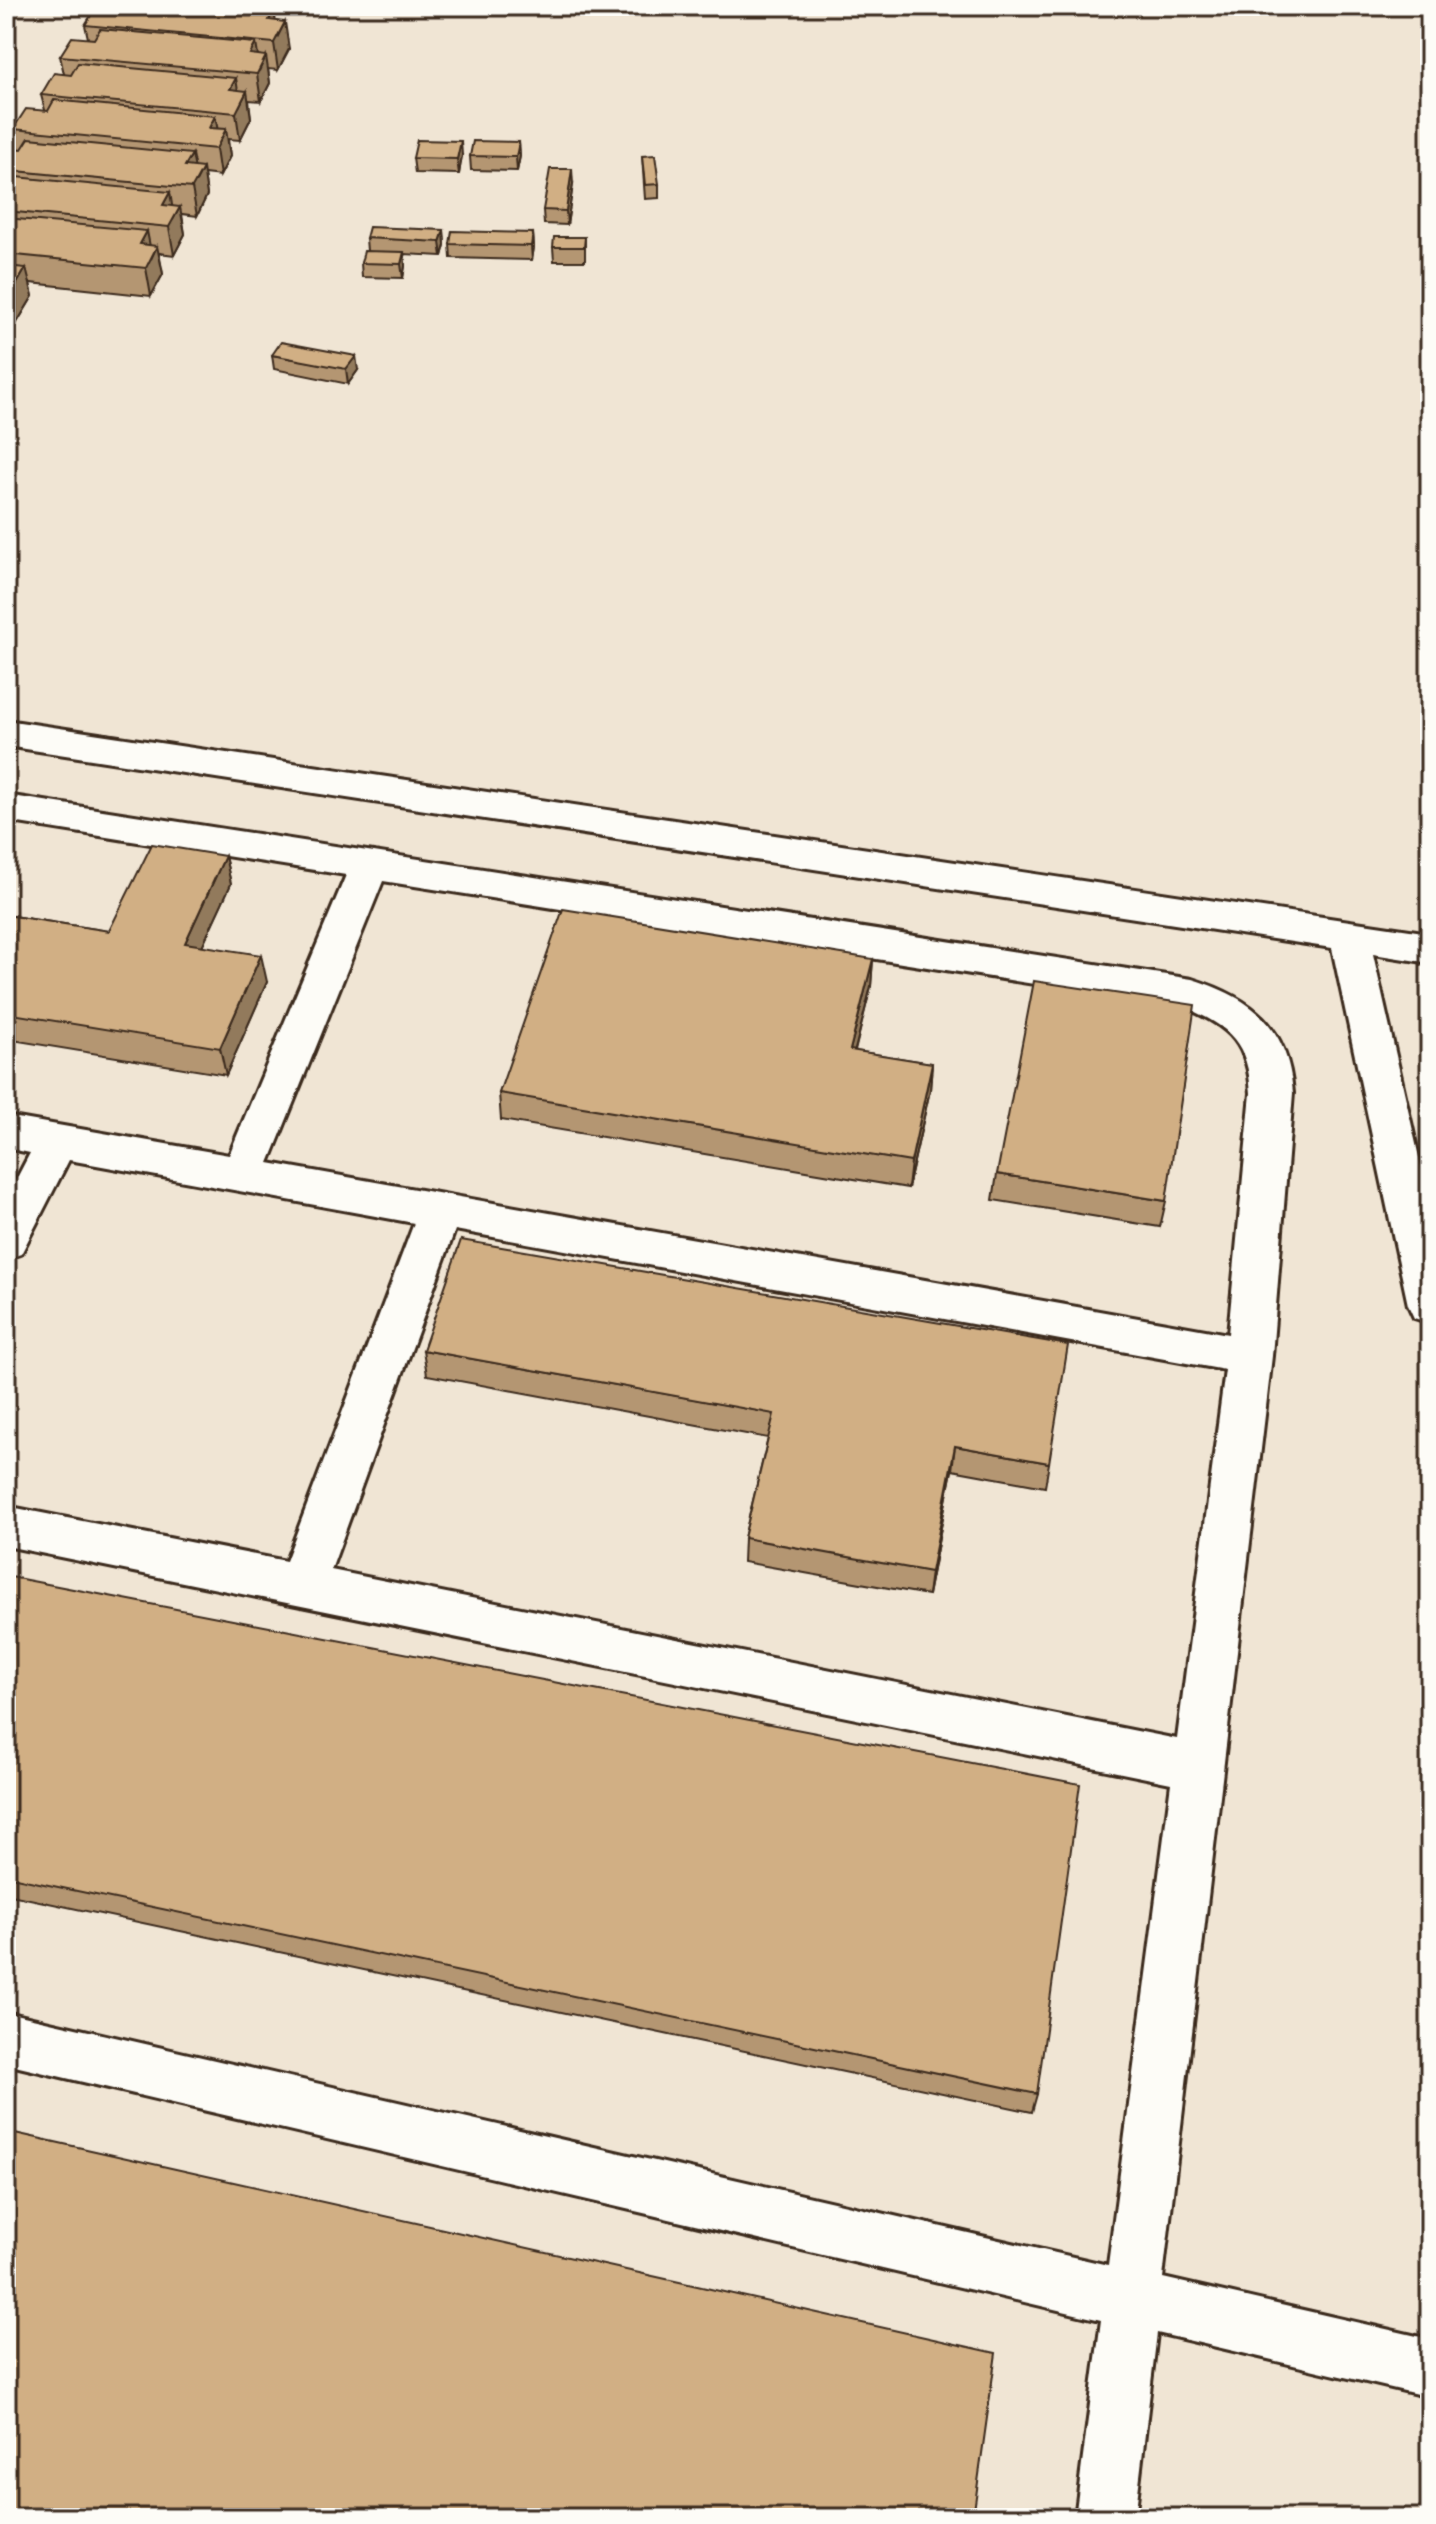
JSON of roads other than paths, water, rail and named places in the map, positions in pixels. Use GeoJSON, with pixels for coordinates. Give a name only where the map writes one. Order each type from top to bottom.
{"type":"FeatureCollection","features":[{"type":"Feature","properties":{"kind":"street"},"geometry":{"type":"LineString","coordinates":[[6,733],[1430,948]]}},
{"type":"Feature","properties":{"kind":"street"},"geometry":{"type":"LineString","coordinates":[[6,808],[1178,992],[1216,1003],[1238,1016],[1256,1033],[1267,1052],[1272,1072],[1249,1356],[1105,2518]]}},
{"type":"Feature","properties":{"kind":"street"},"geometry":{"type":"LineString","coordinates":[[242,1175],[370,865]]}},
{"type":"Feature","properties":{"kind":"street"},"geometry":{"type":"LineString","coordinates":[[1349,936],[1430,1305]]}},
{"type":"Feature","properties":{"kind":"street"},"geometry":{"type":"LineString","coordinates":[[6,1132],[1249,1356]]}},
{"type":"Feature","properties":{"kind":"street"},"geometry":{"type":"LineString","coordinates":[[6,1242],[57,1141]]}},
{"type":"Feature","properties":{"kind":"street"},"geometry":{"type":"LineString","coordinates":[[301,1586],[440,1211]]}},
{"type":"Feature","properties":{"kind":"street"},"geometry":{"type":"LineString","coordinates":[[6,1526],[1198,1766]]}},
{"type":"Feature","properties":{"kind":"street"},"geometry":{"type":"LineString","coordinates":[[6,2038],[1430,2368]]}}]}
